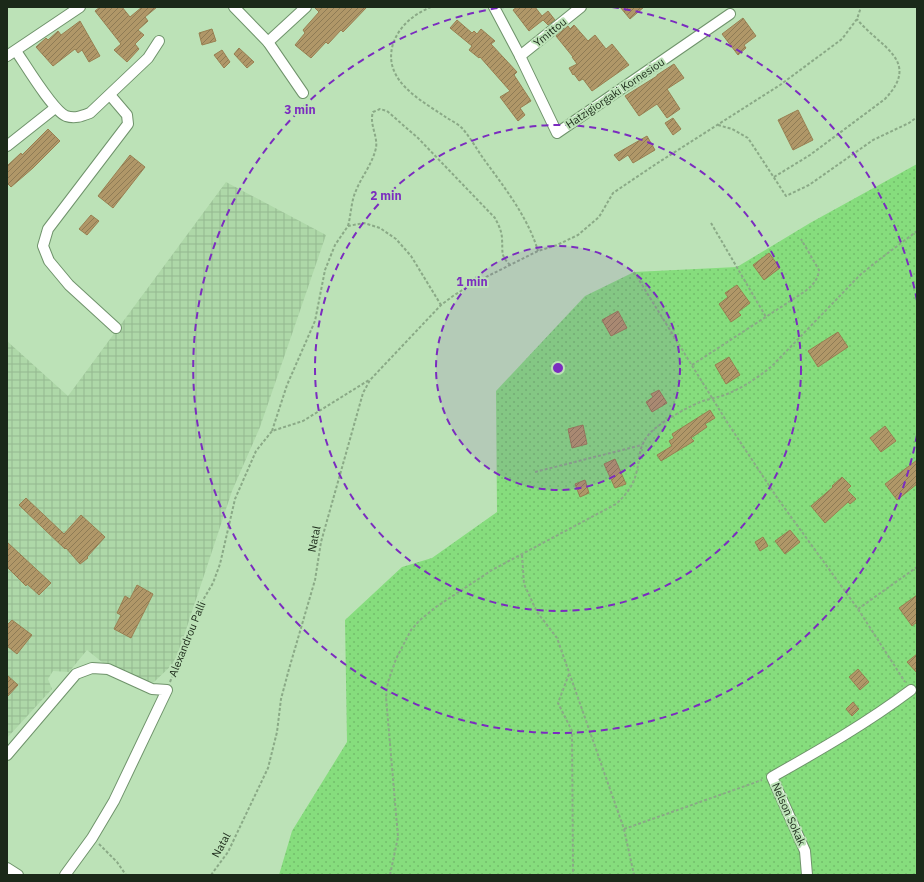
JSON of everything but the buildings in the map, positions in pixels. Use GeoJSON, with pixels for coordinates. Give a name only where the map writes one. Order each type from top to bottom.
{"type":"FeatureCollection","features":[{"type":"Feature","properties":{"kind":"street"},"geometry":{"type":"LineString","coordinates":[[80,7],[11,53],[55,108],[66,116],[78,118],[90,114],[148,58],[159,41]]}},
{"type":"Feature","properties":{"kind":"street"},"geometry":{"type":"LineString","coordinates":[[234,7],[268,42],[303,93]]}},
{"type":"Feature","properties":{"kind":"street"},"geometry":{"type":"LineString","coordinates":[[268,42],[306,7]]}},
{"type":"Feature","properties":{"kind":"street","name":"Hatzigiorgaki Kornesiou"},"geometry":{"type":"LineString","coordinates":[[494,7],[520,56],[557,133],[730,14]]}},
{"type":"Feature","properties":{"kind":"street","name":"Ymittou"},"geometry":{"type":"LineString","coordinates":[[520,56],[580,7]]}},
{"type":"Feature","properties":{"kind":"street"},"geometry":{"type":"LineString","coordinates":[[110,95],[127,115],[128,124],[48,229],[43,246],[50,261],[69,285],[116,328]]}},
{"type":"Feature","properties":{"kind":"street"},"geometry":{"type":"LineString","coordinates":[[7,146],[55,108]]}},
{"type":"Feature","properties":{"kind":"street"},"geometry":{"type":"LineString","coordinates":[[7,755],[76,674],[92,668],[108,669],[152,689],[167,690]]}},
{"type":"Feature","properties":{"kind":"street","name":"Alexandrou Palli"},"geometry":{"type":"LineString","coordinates":[[64,875],[92,838],[114,801],[167,690]]}},
{"type":"Feature","properties":{"kind":"street"},"geometry":{"type":"LineString","coordinates":[[772,777],[833,743],[911,690]]}},
{"type":"Feature","properties":{"kind":"street","name":"Nelson Sokak"},"geometry":{"type":"LineString","coordinates":[[772,777],[805,851],[807,875]]}},
{"type":"Feature","properties":{"kind":"street"},"geometry":{"type":"LineString","coordinates":[[7,868],[18,875]]}},
{"type":"Feature","properties":{"kind":"path"},"geometry":{"type":"LineString","coordinates":[[431,7],[420,12],[406,24],[396,36],[390,54],[393,69],[409,92],[461,127],[522,215],[534,236],[538,251]]}},
{"type":"Feature","properties":{"kind":"path","name":"Natal"},"geometry":{"type":"LineString","coordinates":[[211,875],[228,852],[268,768],[277,732],[281,699],[288,668],[315,580],[321,542],[363,393],[370,380],[441,306],[472,284],[538,251],[557,245],[578,235],[599,217],[613,194],[780,85],[842,39],[857,19],[861,7]]}},
{"type":"Feature","properties":{"kind":"path"},"geometry":{"type":"LineString","coordinates":[[774,177],[810,155],[885,99],[893,90],[898,80],[900,68],[896,58],[866,30],[857,19]]}},
{"type":"Feature","properties":{"kind":"path"},"geometry":{"type":"LineString","coordinates":[[272,431],[287,385],[315,321],[325,270],[334,245],[348,226],[355,194],[360,180],[374,157],[376,146],[371,119],[373,112],[380,109],[387,111],[418,138],[495,218],[500,228],[504,259],[510,265]]}},
{"type":"Feature","properties":{"kind":"path"},"geometry":{"type":"LineString","coordinates":[[718,125],[732,129],[748,138],[786,196],[809,185],[873,140],[910,123],[917,117]]}},
{"type":"Feature","properties":{"kind":"path"},"geometry":{"type":"LineString","coordinates":[[348,226],[364,223],[380,228],[396,239],[411,256],[441,306]]}},
{"type":"Feature","properties":{"kind":"path"},"geometry":{"type":"LineString","coordinates":[[711,223],[766,317]]}},
{"type":"Feature","properties":{"kind":"path"},"geometry":{"type":"LineString","coordinates":[[390,875],[398,837],[386,697],[388,682],[396,659],[411,630],[420,620],[436,607],[492,570],[616,504],[634,482],[637,473],[639,452],[652,431],[669,419],[706,400],[727,394],[760,376],[773,365],[860,275],[917,231]]}},
{"type":"Feature","properties":{"kind":"path"},"geometry":{"type":"LineString","coordinates":[[692,366],[808,289],[816,280],[818,275],[818,266],[801,239]]}},
{"type":"Feature","properties":{"kind":"path"},"geometry":{"type":"LineString","coordinates":[[634,272],[712,399],[778,499],[858,609],[911,690]]}},
{"type":"Feature","properties":{"kind":"path"},"geometry":{"type":"LineString","coordinates":[[272,431],[303,421],[370,380]]}},
{"type":"Feature","properties":{"kind":"path","name":"Alexandrou Palli"},"geometry":{"type":"LineString","coordinates":[[167,690],[187,641],[196,612],[213,583],[220,564],[235,499],[256,450],[272,431]]}},
{"type":"Feature","properties":{"kind":"path"},"geometry":{"type":"LineString","coordinates":[[535,472],[642,445]]}},
{"type":"Feature","properties":{"kind":"path"},"geometry":{"type":"LineString","coordinates":[[522,554],[524,584],[537,612],[557,638],[624,829],[634,875]]}},
{"type":"Feature","properties":{"kind":"path"},"geometry":{"type":"LineString","coordinates":[[858,609],[917,567]]}},
{"type":"Feature","properties":{"kind":"path"},"geometry":{"type":"LineString","coordinates":[[569,673],[558,703],[572,731],[573,875]]}},
{"type":"Feature","properties":{"kind":"path"},"geometry":{"type":"LineString","coordinates":[[624,829],[772,777]]}},
{"type":"Feature","properties":{"kind":"path"},"geometry":{"type":"LineString","coordinates":[[92,838],[117,862],[126,875]]}},
{"type":"Feature","properties":{"kind":"shaded area"},"geometry":{"type":"Polygon","coordinates":[[[226,182],[326,235],[260,427],[232,491],[178,654],[172,665],[154,682],[145,682],[107,666],[87,650],[69,672],[53,671],[48,679],[52,689],[7,738],[7,341],[68,396],[226,182]]]}},
{"type":"Feature","properties":{"kind":"green space"},"geometry":{"type":"Polygon","coordinates":[[[917,164],[917,875],[279,875],[292,831],[347,742],[345,620],[402,567],[432,558],[497,512],[496,391],[585,296],[634,272],[737,267],[810,223],[917,164]]]}}]}
